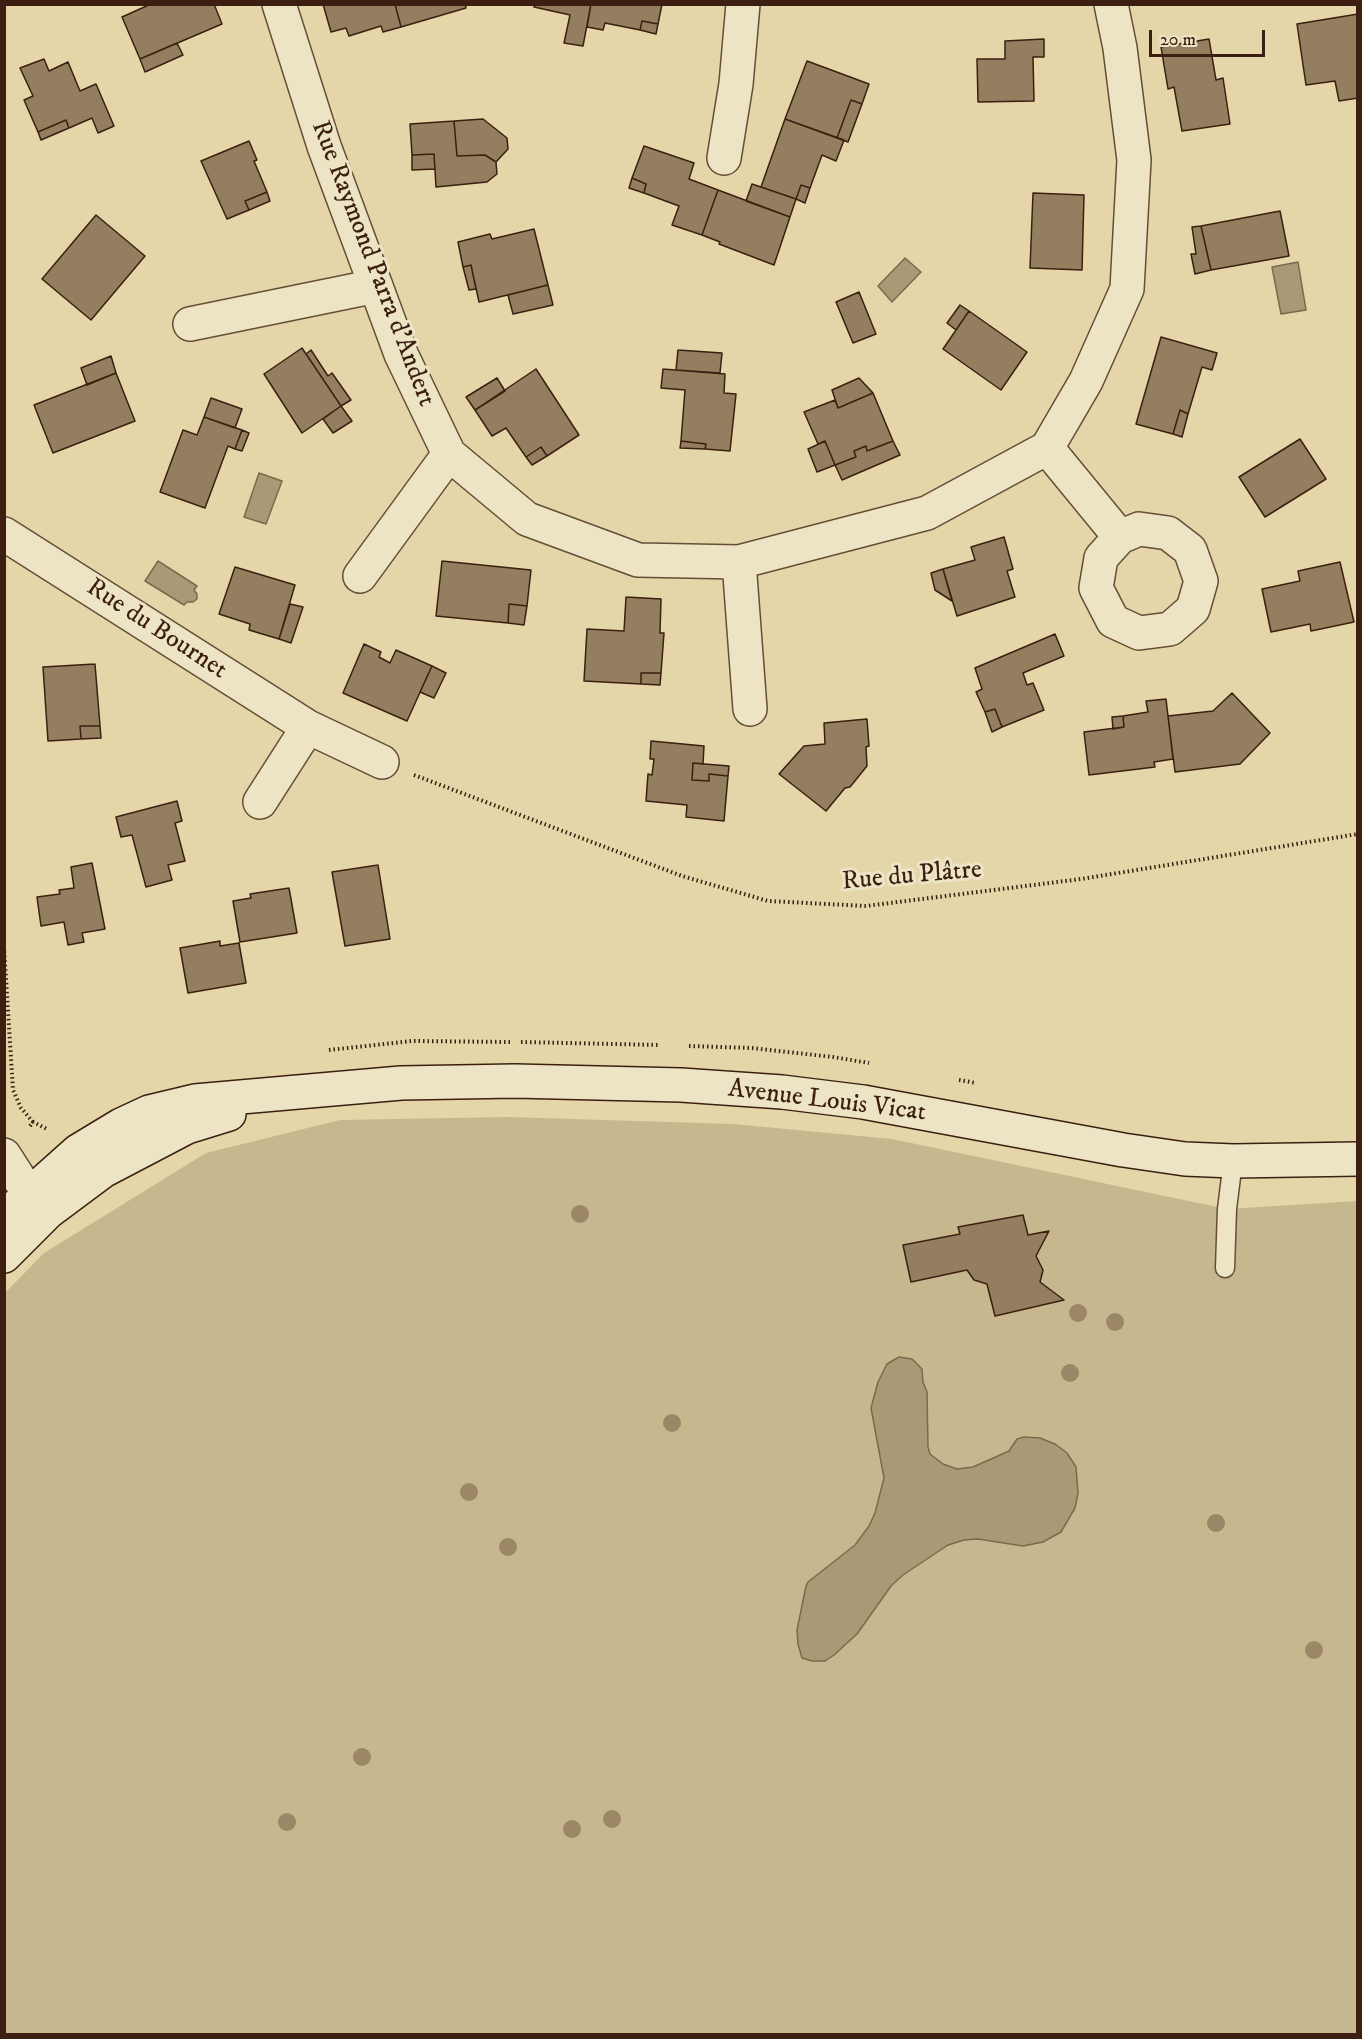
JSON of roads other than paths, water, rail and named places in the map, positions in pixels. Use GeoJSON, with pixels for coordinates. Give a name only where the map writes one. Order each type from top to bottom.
{"type":"FeatureCollection","features":[{"type":"Feature","properties":{"kind":"street","name":"Rue Raymond Parra d'Andert"},"geometry":{"type":"LineString","coordinates":[[279,4],[324,146],[401,354],[449,454],[527,519],[638,560],[739,562],[927,513],[1047,448]]}},
{"type":"Feature","properties":{"kind":"street"},"geometry":{"type":"LineString","coordinates":[[724,158],[736,84],[743,4]]}},
{"type":"Feature","properties":{"kind":"street"},"geometry":{"type":"LineString","coordinates":[[1111,4],[1120,48],[1134,160],[1127,289],[1086,381],[1047,448],[1120,537]]}},
{"type":"Feature","properties":{"kind":"street"},"geometry":{"type":"LineString","coordinates":[[190,324],[376,286]]}},
{"type":"Feature","properties":{"kind":"street"},"geometry":{"type":"LineString","coordinates":[[360,576],[449,454]]}},
{"type":"Feature","properties":{"kind":"street","name":"Rue du Bournet"},"geometry":{"type":"LineString","coordinates":[[4,534],[308,727],[382,762]]}},
{"type":"Feature","properties":{"kind":"street"},"geometry":{"type":"LineString","coordinates":[[739,562],[750,709]]}},
{"type":"Feature","properties":{"kind":"street"},"geometry":{"type":"LineString","coordinates":[[260,802],[308,727]]}},
{"type":"Feature","properties":{"kind":"street","name":"Avenue Louis Vicat"},"geometry":{"type":"LineString","coordinates":[[38,1203],[187,1127],[293,1093],[401,1083],[515,1081],[693,1086],[782,1092],[863,1102],[1123,1150],[1185,1159],[1358,1160]]}},
{"type":"Feature","properties":{"kind":"street"},"geometry":{"type":"LineString","coordinates":[[4,1155],[38,1203]]}},
{"type":"Feature","properties":{"kind":"street"},"geometry":{"type":"LineString","coordinates":[[4,1217],[38,1203]]}},
{"type":"Feature","properties":{"kind":"street"},"geometry":{"type":"LineString","coordinates":[[4,1256],[38,1203]]}},
{"type":"Feature","properties":{"kind":"lane"},"geometry":{"type":"LineString","coordinates":[[1225,1268],[1227,1209],[1233,1161]]}}]}
